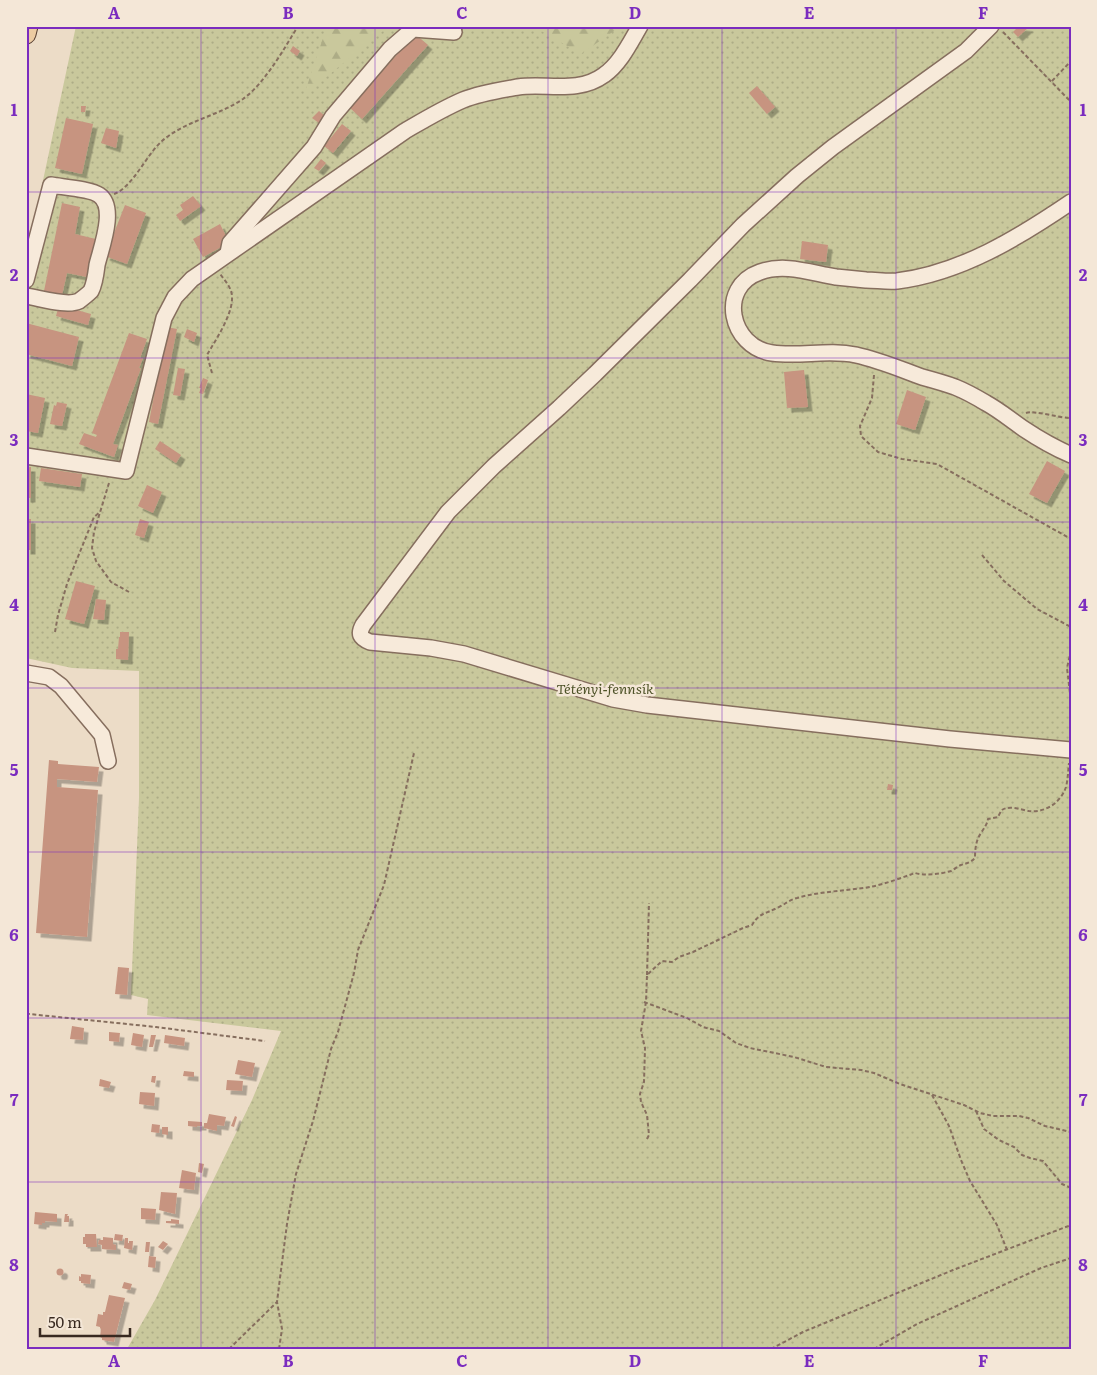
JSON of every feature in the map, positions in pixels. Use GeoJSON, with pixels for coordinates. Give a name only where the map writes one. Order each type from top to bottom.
{"type":"FeatureCollection","features":[{"type":"Feature","properties":{"kind":"main road"},"geometry":{"type":"LineString","coordinates":[[26,34],[28,26]]}},
{"type":"Feature","properties":{"kind":"street"},"geometry":{"type":"LineString","coordinates":[[26,456],[126,471],[164,318],[176,296],[192,279],[436,113],[464,100],[496,91],[521,87],[574,87],[589,83],[604,75],[618,60],[640,26]]}},
{"type":"Feature","properties":{"kind":"street"},"geometry":{"type":"LineString","coordinates":[[991,26],[966,51],[833,147],[797,176],[743,225],[595,374],[494,466],[448,512],[363,624],[360,635],[363,639],[370,642],[430,648],[464,654],[613,699],[648,705],[1070,754]]}},
{"type":"Feature","properties":{"kind":"street"},"geometry":{"type":"LineString","coordinates":[[228,254],[230,243],[314,147],[333,116],[390,49],[413,29],[454,32]]}},
{"type":"Feature","properties":{"kind":"street"},"geometry":{"type":"LineString","coordinates":[[26,280],[51,185],[100,195],[107,206],[107,217],[104,239],[91,290],[77,302],[68,303],[26,296]]}},
{"type":"Feature","properties":{"kind":"street"},"geometry":{"type":"LineString","coordinates":[[1071,202],[975,260],[934,274],[896,281],[837,277],[792,269],[773,269],[758,273],[749,278],[741,286],[733,303],[737,327],[744,338],[768,352],[787,355],[836,352],[876,360],[957,388],[1071,455]]}},
{"type":"Feature","properties":{"kind":"street"},"geometry":{"type":"LineString","coordinates":[[26,673],[49,677],[61,686],[102,735],[108,761]]}},
{"type":"Feature","properties":{"kind":"path"},"geometry":{"type":"LineString","coordinates":[[100,195],[112,195],[123,190],[151,152],[170,135],[244,98],[264,78],[298,26]]}},
{"type":"Feature","properties":{"kind":"path"},"geometry":{"type":"LineString","coordinates":[[997,26],[1071,102]]}},
{"type":"Feature","properties":{"kind":"path"},"geometry":{"type":"LineString","coordinates":[[1051,82],[1071,61]]}},
{"type":"Feature","properties":{"kind":"path"},"geometry":{"type":"LineString","coordinates":[[212,373],[207,355],[232,305],[231,291],[213,264]]}},
{"type":"Feature","properties":{"kind":"path"},"geometry":{"type":"LineString","coordinates":[[876,360],[872,398],[860,426],[861,436],[866,441],[878,452],[902,459],[937,464],[1071,539]]}},
{"type":"Feature","properties":{"kind":"path"},"geometry":{"type":"LineString","coordinates":[[1009,419],[1030,412],[1071,418]]}},
{"type":"Feature","properties":{"kind":"path"},"geometry":{"type":"LineString","coordinates":[[115,469],[94,532],[92,548],[96,561],[111,582],[128,592]]}},
{"type":"Feature","properties":{"kind":"path"},"geometry":{"type":"LineString","coordinates":[[55,632],[67,584],[94,517],[100,512]]}},
{"type":"Feature","properties":{"kind":"path"},"geometry":{"type":"LineString","coordinates":[[982,555],[1004,581],[1036,609],[1071,627]]}},
{"type":"Feature","properties":{"kind":"path"},"geometry":{"type":"LineString","coordinates":[[1071,650],[1067,668],[1071,702]]}},
{"type":"Feature","properties":{"kind":"path"},"geometry":{"type":"LineString","coordinates":[[279,1349],[282,1329],[277,1302],[287,1224],[296,1174],[313,1121],[331,1049],[338,1032],[354,973],[358,950],[384,885],[414,753]]}},
{"type":"Feature","properties":{"kind":"path"},"geometry":{"type":"LineString","coordinates":[[647,975],[662,961],[672,962],[679,957],[752,925],[762,914],[797,898],[826,892],[871,887],[915,873],[922,875],[939,873],[966,864],[975,858],[977,842],[980,833],[986,827],[988,819],[998,817],[1005,808],[1031,811],[1048,808],[1059,800],[1066,787],[1070,754]]}},
{"type":"Feature","properties":{"kind":"path"},"geometry":{"type":"LineString","coordinates":[[647,1139],[649,1135],[647,1115],[641,1102],[640,1094],[644,1082],[644,1048],[641,1031],[647,975],[649,903]]}},
{"type":"Feature","properties":{"kind":"path"},"geometry":{"type":"LineString","coordinates":[[645,1002],[687,1018],[703,1027],[718,1031],[736,1043],[750,1048],[794,1057],[826,1067],[860,1070],[992,1116],[1019,1116],[1045,1126],[1071,1132]]}},
{"type":"Feature","properties":{"kind":"path"},"geometry":{"type":"LineString","coordinates":[[26,1015],[156,1027],[265,1041]]}},
{"type":"Feature","properties":{"kind":"path"},"geometry":{"type":"LineString","coordinates":[[932,1095],[949,1126],[970,1181],[997,1226],[1007,1250]]}},
{"type":"Feature","properties":{"kind":"path"},"geometry":{"type":"LineString","coordinates":[[976,1111],[984,1129],[1022,1154],[1030,1158],[1043,1160],[1062,1184],[1071,1188]]}},
{"type":"Feature","properties":{"kind":"path"},"geometry":{"type":"LineString","coordinates":[[771,1349],[803,1332],[1071,1224]]}},
{"type":"Feature","properties":{"kind":"path"},"geometry":{"type":"LineString","coordinates":[[874,1349],[917,1324],[1041,1268],[1071,1258]]}},
{"type":"Feature","properties":{"kind":"path"},"geometry":{"type":"LineString","coordinates":[[229,1349],[277,1302]]}},
{"type":"Feature","properties":{"kind":"green space","name":"Tétényi-fennsík"},"geometry":{"type":"Polygon","coordinates":[[[76,26],[1071,26],[1071,1349],[127,1349],[155,1300],[252,1100],[281,1031],[147,1015],[148,999],[131,995],[139,798],[139,671],[72,668],[26,658],[26,260],[76,26]]]}},
{"type":"Feature","properties":{"kind":"green space"},"geometry":{"type":"Polygon","coordinates":[[[327,26],[389,26],[304,95],[327,26]]]}},
{"type":"Feature","properties":{"kind":"green space"},"geometry":{"type":"Polygon","coordinates":[[[533,26],[619,26],[581,54],[533,26]]]}},
{"type":"Feature","properties":{"kind":"building"},"geometry":{"type":"Polygon","coordinates":[[[1019,26],[1029,27],[1018,37],[1013,32],[1019,26]]]}},
{"type":"Feature","properties":{"kind":"building"},"geometry":{"type":"Polygon","coordinates":[[[415,34],[428,45],[362,119],[350,108],[415,34]]]}},
{"type":"Feature","properties":{"kind":"building"},"geometry":{"type":"Polygon","coordinates":[[[293,46],[300,51],[297,56],[290,51],[293,46]]]}},
{"type":"Feature","properties":{"kind":"building"},"geometry":{"type":"Polygon","coordinates":[[[757,86],[775,107],[767,114],[749,93],[757,86]]]}},
{"type":"Feature","properties":{"kind":"building"},"geometry":{"type":"Polygon","coordinates":[[[81,106],[86,106],[85,112],[81,112],[81,106]]]}},
{"type":"Feature","properties":{"kind":"building"},"geometry":{"type":"Polygon","coordinates":[[[319,111],[325,116],[319,123],[312,118],[319,111]]]}},
{"type":"Feature","properties":{"kind":"building"},"geometry":{"type":"Polygon","coordinates":[[[66,118],[93,124],[82,174],[55,168],[66,118]]]}},
{"type":"Feature","properties":{"kind":"building"},"geometry":{"type":"Polygon","coordinates":[[[342,124],[351,131],[333,153],[324,146],[342,124]]]}},
{"type":"Feature","properties":{"kind":"building"},"geometry":{"type":"Polygon","coordinates":[[[106,128],[119,131],[116,148],[101,143],[106,128]]]}},
{"type":"Feature","properties":{"kind":"building"},"geometry":{"type":"Polygon","coordinates":[[[321,159],[326,163],[319,171],[314,168],[321,159]]]}},
{"type":"Feature","properties":{"kind":"building"},"geometry":{"type":"Polygon","coordinates":[[[193,196],[201,206],[180,221],[176,215],[183,210],[180,205],[193,196]]]}},
{"type":"Feature","properties":{"kind":"building"},"geometry":{"type":"Polygon","coordinates":[[[62,203],[80,207],[75,234],[100,240],[92,278],[67,273],[62,295],[44,291],[62,203]]]}},
{"type":"Feature","properties":{"kind":"building"},"geometry":{"type":"Polygon","coordinates":[[[125,205],[146,213],[127,264],[105,256],[125,205]]]}},
{"type":"Feature","properties":{"kind":"building"},"geometry":{"type":"Polygon","coordinates":[[[220,224],[227,238],[223,240],[225,245],[203,257],[193,239],[220,224]]]}},
{"type":"Feature","properties":{"kind":"building"},"geometry":{"type":"Polygon","coordinates":[[[802,241],[828,245],[826,262],[800,259],[802,241]]]}},
{"type":"Feature","properties":{"kind":"building"},"geometry":{"type":"Polygon","coordinates":[[[59,305],[91,314],[88,325],[56,316],[59,305]]]}},
{"type":"Feature","properties":{"kind":"building"},"geometry":{"type":"Polygon","coordinates":[[[26,323],[79,337],[72,366],[26,354],[26,323]]]}},
{"type":"Feature","properties":{"kind":"building"},"geometry":{"type":"Polygon","coordinates":[[[167,327],[177,329],[158,424],[149,422],[167,327]]]}},
{"type":"Feature","properties":{"kind":"building"},"geometry":{"type":"Polygon","coordinates":[[[187,329],[197,333],[194,342],[184,337],[187,329]]]}},
{"type":"Feature","properties":{"kind":"building"},"geometry":{"type":"Polygon","coordinates":[[[129,333],[147,339],[140,358],[143,358],[139,368],[141,368],[113,444],[118,445],[114,457],[79,444],[84,433],[96,437],[97,435],[92,433],[129,333]]]}},
{"type":"Feature","properties":{"kind":"building"},"geometry":{"type":"Polygon","coordinates":[[[178,368],[185,369],[180,396],[173,395],[178,368]]]}},
{"type":"Feature","properties":{"kind":"building"},"geometry":{"type":"Polygon","coordinates":[[[804,370],[808,407],[787,408],[784,372],[804,370]]]}},
{"type":"Feature","properties":{"kind":"building"},"geometry":{"type":"Polygon","coordinates":[[[203,378],[208,380],[203,394],[199,393],[201,388],[199,388],[203,378]]]}},
{"type":"Feature","properties":{"kind":"building"},"geometry":{"type":"Polygon","coordinates":[[[907,390],[926,397],[915,430],[896,424],[907,390]]]}},
{"type":"Feature","properties":{"kind":"building"},"geometry":{"type":"Polygon","coordinates":[[[26,394],[45,398],[38,433],[26,431],[26,394]]]}},
{"type":"Feature","properties":{"kind":"building"},"geometry":{"type":"Polygon","coordinates":[[[57,402],[67,404],[62,426],[50,424],[54,405],[56,406],[57,402]]]}},
{"type":"Feature","properties":{"kind":"building"},"geometry":{"type":"Polygon","coordinates":[[[160,441],[181,455],[176,463],[155,449],[160,441]]]}},
{"type":"Feature","properties":{"kind":"building"},"geometry":{"type":"Polygon","coordinates":[[[1047,461],[1065,471],[1047,503],[1029,494],[1047,461]]]}},
{"type":"Feature","properties":{"kind":"building"},"geometry":{"type":"Polygon","coordinates":[[[26,467],[31,467],[31,498],[26,498],[26,467]]]}},
{"type":"Feature","properties":{"kind":"building"},"geometry":{"type":"Polygon","coordinates":[[[41,468],[82,474],[80,487],[39,481],[41,468]]]}},
{"type":"Feature","properties":{"kind":"building"},"geometry":{"type":"Polygon","coordinates":[[[147,485],[162,492],[153,513],[138,506],[147,485]]]}},
{"type":"Feature","properties":{"kind":"building"},"geometry":{"type":"Polygon","coordinates":[[[26,519],[31,519],[31,550],[26,550],[26,519]]]}},
{"type":"Feature","properties":{"kind":"building"},"geometry":{"type":"Polygon","coordinates":[[[140,519],[149,522],[144,538],[135,535],[140,519]]]}},
{"type":"Feature","properties":{"kind":"building"},"geometry":{"type":"Polygon","coordinates":[[[76,581],[95,586],[84,624],[65,619],[76,581]]]}},
{"type":"Feature","properties":{"kind":"building"},"geometry":{"type":"Polygon","coordinates":[[[96,599],[106,600],[104,620],[93,619],[96,599]]]}},
{"type":"Feature","properties":{"kind":"building"},"geometry":{"type":"Polygon","coordinates":[[[120,632],[129,632],[128,660],[116,659],[120,632]]]}},
{"type":"Feature","properties":{"kind":"building"},"geometry":{"type":"Polygon","coordinates":[[[49,760],[58,761],[58,764],[99,767],[97,782],[57,779],[57,787],[98,790],[87,937],[36,933],[49,760]]]}},
{"type":"Feature","properties":{"kind":"building"},"geometry":{"type":"Polygon","coordinates":[[[888,784],[893,785],[892,790],[887,790],[888,784]]]}},
{"type":"Feature","properties":{"kind":"building"},"geometry":{"type":"Polygon","coordinates":[[[118,967],[129,968],[127,995],[115,994],[118,967]]]}},
{"type":"Feature","properties":{"kind":"building"},"geometry":{"type":"Polygon","coordinates":[[[72,1026],[84,1028],[83,1040],[70,1039],[72,1026]]]}},
{"type":"Feature","properties":{"kind":"building"},"geometry":{"type":"Polygon","coordinates":[[[109,1032],[120,1033],[119,1042],[109,1041],[109,1032]]]}},
{"type":"Feature","properties":{"kind":"building"},"geometry":{"type":"Polygon","coordinates":[[[133,1033],[144,1035],[142,1047],[131,1045],[133,1033]]]}},
{"type":"Feature","properties":{"kind":"building"},"geometry":{"type":"Polygon","coordinates":[[[151,1035],[156,1035],[153,1047],[149,1047],[151,1035]]]}},
{"type":"Feature","properties":{"kind":"building"},"geometry":{"type":"Polygon","coordinates":[[[165,1035],[185,1038],[184,1046],[164,1043],[165,1035]]]}},
{"type":"Feature","properties":{"kind":"building"},"geometry":{"type":"Polygon","coordinates":[[[238,1060],[255,1063],[252,1077],[235,1074],[238,1060]]]}},
{"type":"Feature","properties":{"kind":"building"},"geometry":{"type":"Polygon","coordinates":[[[184,1071],[194,1072],[194,1077],[183,1076],[184,1071]]]}},
{"type":"Feature","properties":{"kind":"building"},"geometry":{"type":"Polygon","coordinates":[[[152,1076],[156,1076],[155,1083],[151,1082],[152,1076]]]}},
{"type":"Feature","properties":{"kind":"building"},"geometry":{"type":"Polygon","coordinates":[[[100,1079],[111,1082],[109,1088],[99,1086],[100,1079]]]}},
{"type":"Feature","properties":{"kind":"building"},"geometry":{"type":"Polygon","coordinates":[[[227,1080],[243,1081],[242,1091],[226,1090],[227,1080]]]}},
{"type":"Feature","properties":{"kind":"building"},"geometry":{"type":"Polygon","coordinates":[[[140,1092],[155,1093],[154,1106],[139,1104],[140,1092]]]}},
{"type":"Feature","properties":{"kind":"building"},"geometry":{"type":"Polygon","coordinates":[[[209,1114],[226,1117],[224,1126],[217,1125],[217,1131],[204,1128],[204,1123],[207,1123],[209,1114]]]}},
{"type":"Feature","properties":{"kind":"building"},"geometry":{"type":"Polygon","coordinates":[[[235,1116],[237,1117],[234,1127],[231,1126],[235,1116]]]}},
{"type":"Feature","properties":{"kind":"building"},"geometry":{"type":"Polygon","coordinates":[[[188,1121],[202,1122],[202,1126],[188,1126],[188,1121]]]}},
{"type":"Feature","properties":{"kind":"building"},"geometry":{"type":"Polygon","coordinates":[[[152,1124],[160,1125],[159,1133],[151,1132],[152,1124]]]}},
{"type":"Feature","properties":{"kind":"building"},"geometry":{"type":"Polygon","coordinates":[[[162,1127],[168,1127],[168,1135],[162,1134],[162,1127]]]}},
{"type":"Feature","properties":{"kind":"building"},"geometry":{"type":"Polygon","coordinates":[[[199,1163],[204,1164],[202,1173],[198,1172],[199,1163]]]}},
{"type":"Feature","properties":{"kind":"building"},"geometry":{"type":"Polygon","coordinates":[[[182,1170],[196,1173],[194,1190],[179,1188],[182,1170]]]}},
{"type":"Feature","properties":{"kind":"building"},"geometry":{"type":"Polygon","coordinates":[[[161,1192],[177,1193],[175,1214],[159,1210],[161,1192]]]}},
{"type":"Feature","properties":{"kind":"building"},"geometry":{"type":"Polygon","coordinates":[[[141,1208],[156,1209],[155,1220],[141,1219],[141,1208]]]}},
{"type":"Feature","properties":{"kind":"building"},"geometry":{"type":"Polygon","coordinates":[[[35,1212],[57,1214],[57,1222],[45,1221],[42,1225],[34,1224],[35,1212]]]}},
{"type":"Feature","properties":{"kind":"building"},"geometry":{"type":"Polygon","coordinates":[[[65,1214],[69,1216],[69,1222],[64,1222],[65,1214]]]}},
{"type":"Feature","properties":{"kind":"building"},"geometry":{"type":"Polygon","coordinates":[[[171,1219],[179,1220],[179,1224],[166,1223],[166,1221],[171,1221],[171,1219]]]}},
{"type":"Feature","properties":{"kind":"building"},"geometry":{"type":"Polygon","coordinates":[[[85,1234],[96,1234],[97,1247],[86,1247],[86,1244],[83,1244],[85,1234]]]}},
{"type":"Feature","properties":{"kind":"building"},"geometry":{"type":"Polygon","coordinates":[[[115,1234],[123,1235],[122,1241],[114,1240],[115,1234]]]}},
{"type":"Feature","properties":{"kind":"building"},"geometry":{"type":"Polygon","coordinates":[[[103,1237],[113,1238],[116,1250],[102,1249],[102,1245],[98,1244],[99,1240],[103,1240],[103,1237]]]}},
{"type":"Feature","properties":{"kind":"building"},"geometry":{"type":"Polygon","coordinates":[[[125,1238],[128,1238],[128,1243],[133,1241],[132,1250],[124,1248],[125,1238]]]}},
{"type":"Feature","properties":{"kind":"building"},"geometry":{"type":"Polygon","coordinates":[[[163,1241],[168,1244],[163,1250],[158,1247],[163,1241]]]}},
{"type":"Feature","properties":{"kind":"building"},"geometry":{"type":"Polygon","coordinates":[[[146,1242],[150,1242],[149,1252],[145,1252],[146,1242]]]}},
{"type":"Feature","properties":{"kind":"building"},"geometry":{"type":"Polygon","coordinates":[[[149,1256],[156,1257],[155,1268],[148,1267],[149,1256]]]}},
{"type":"Feature","properties":{"kind":"building"},"geometry":{"type":"Polygon","coordinates":[[[60,1269],[63,1272],[60,1275],[57,1272],[60,1269]]]}},
{"type":"Feature","properties":{"kind":"building"},"geometry":{"type":"Polygon","coordinates":[[[81,1274],[91,1275],[90,1284],[79,1281],[81,1274]]]}},
{"type":"Feature","properties":{"kind":"building"},"geometry":{"type":"Polygon","coordinates":[[[124,1282],[132,1284],[130,1290],[122,1288],[124,1282]]]}},
{"type":"Feature","properties":{"kind":"building"},"geometry":{"type":"Polygon","coordinates":[[[109,1295],[125,1298],[114,1342],[102,1340],[100,1337],[101,1329],[96,1326],[98,1314],[103,1315],[103,1312],[105,1312],[109,1295]]]}}]}
